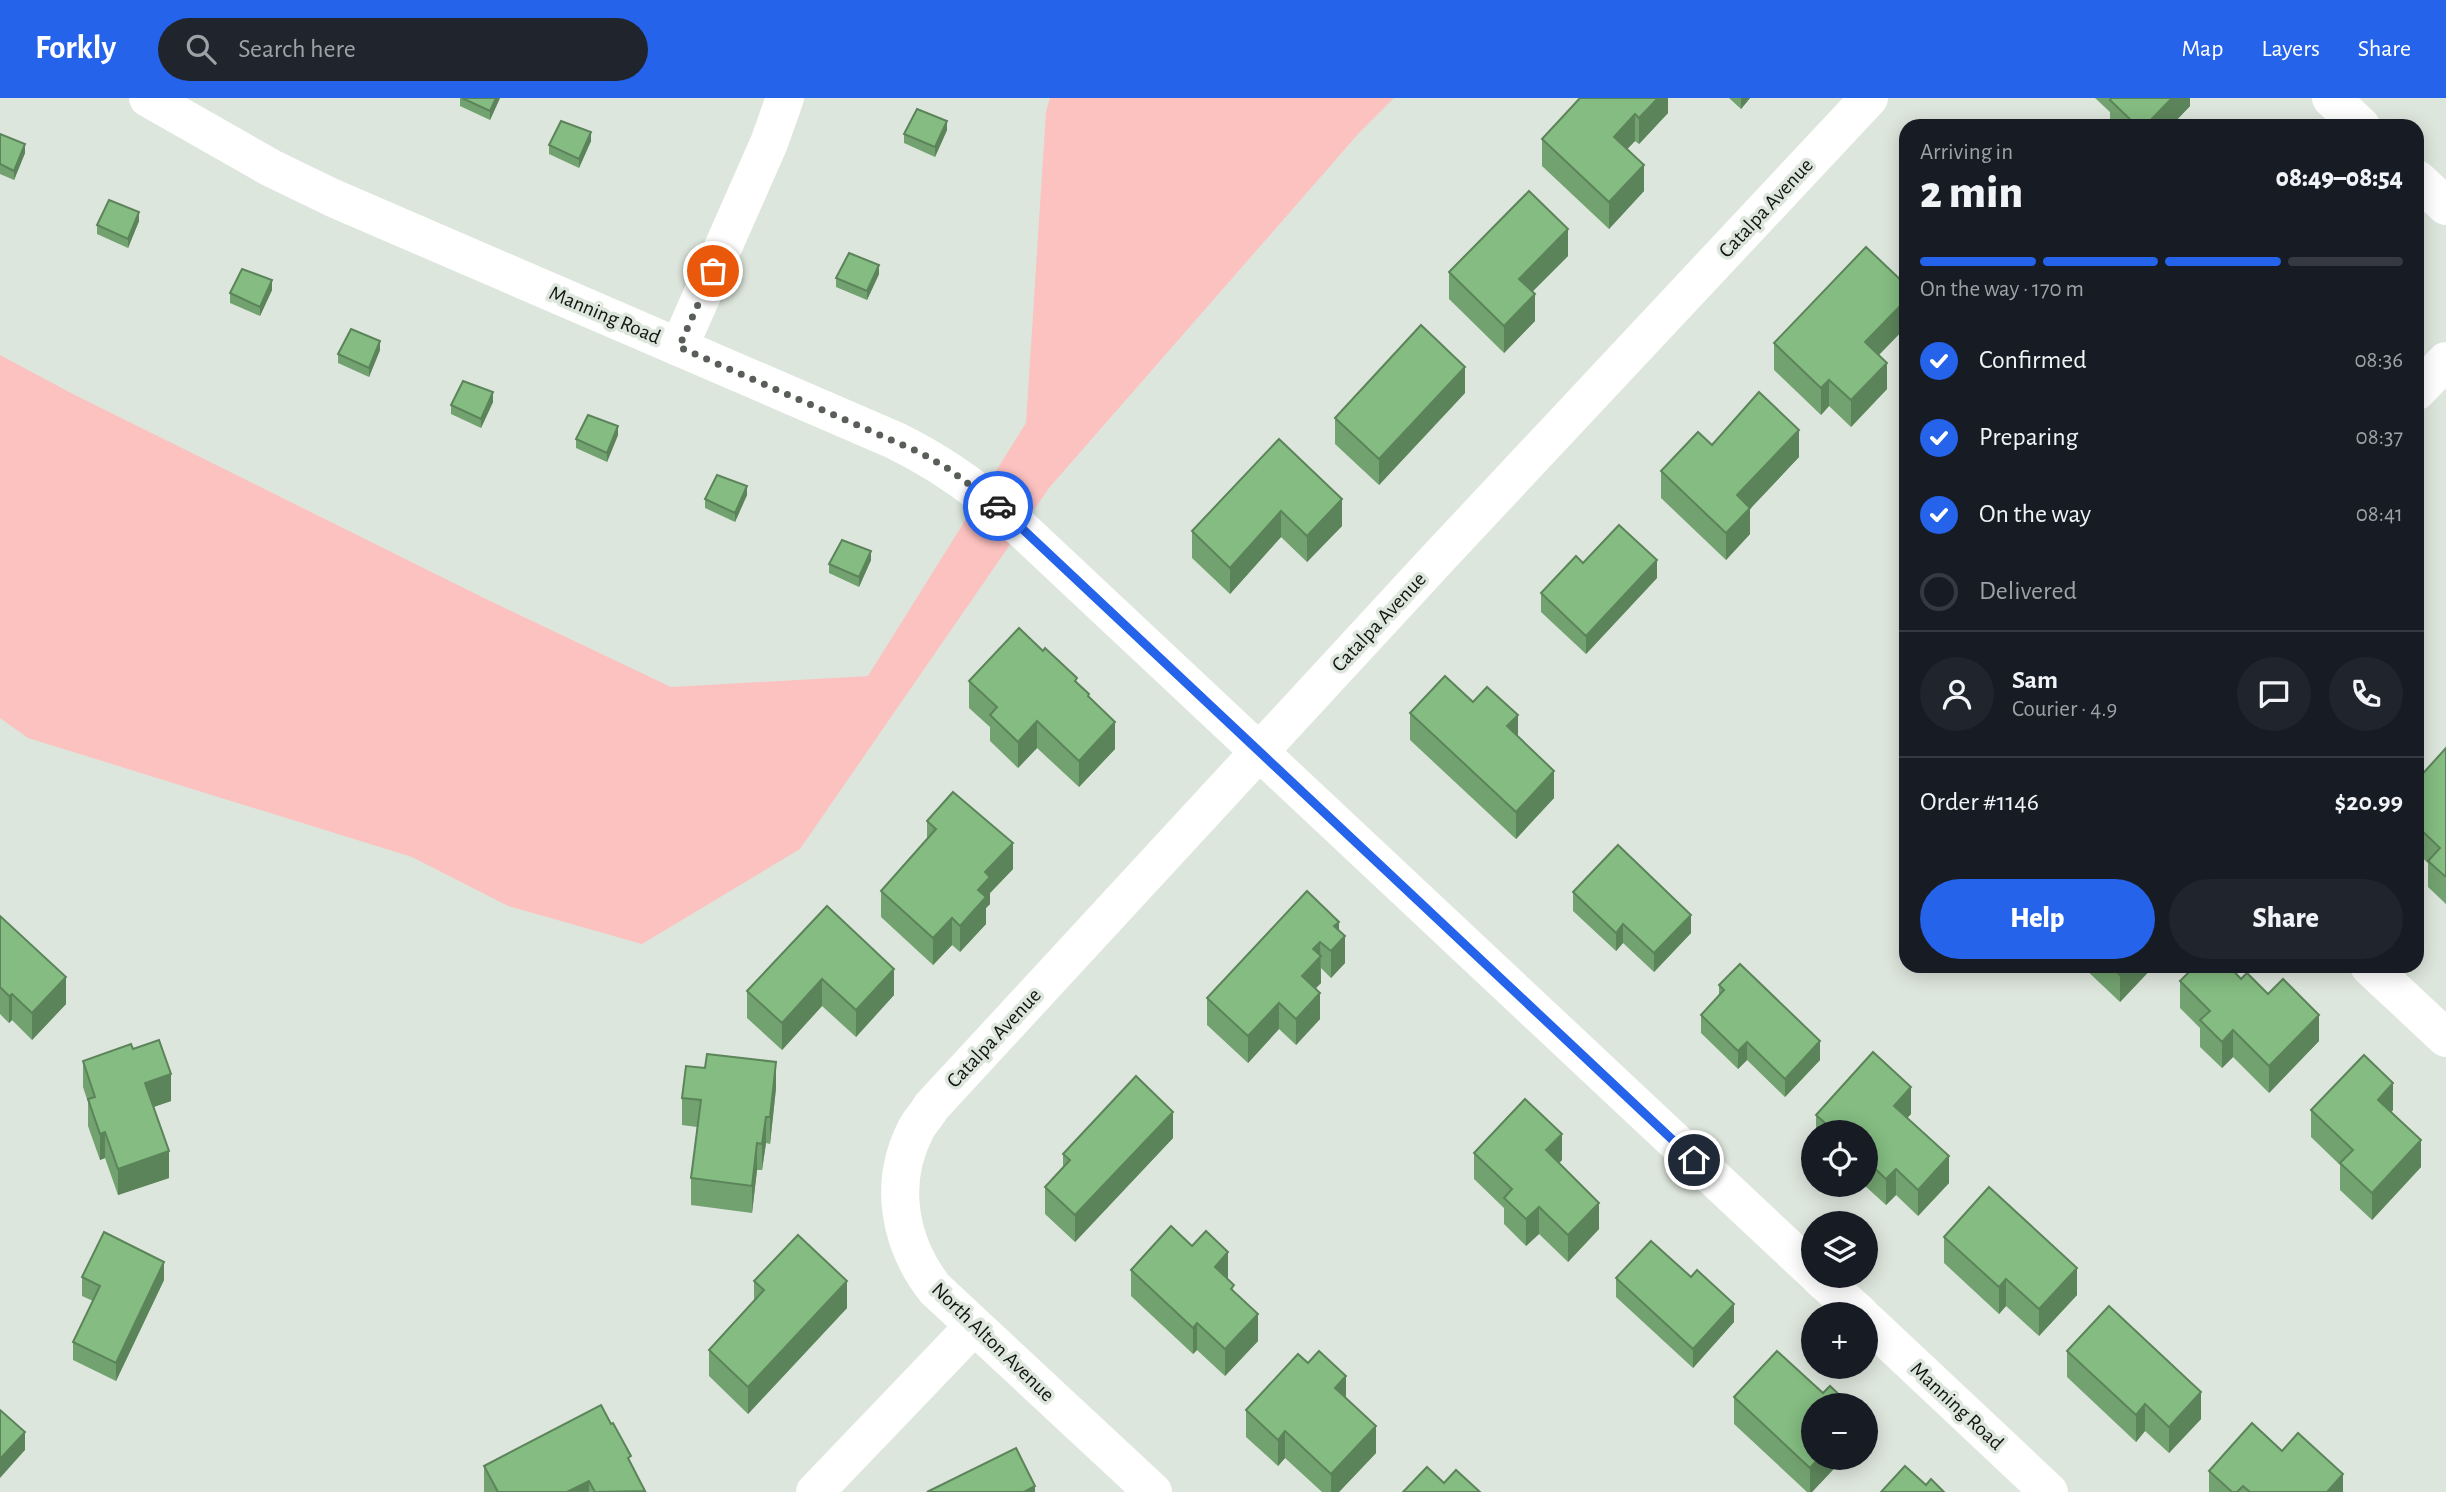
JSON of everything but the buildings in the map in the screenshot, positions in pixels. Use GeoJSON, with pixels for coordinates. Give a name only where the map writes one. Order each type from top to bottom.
{"type":"FeatureCollection","features":[{"type":"Feature","properties":{"kind":"street","name":"Manning Road"},"geometry":{"type":"LineString","coordinates":[[148,98],[271,169],[333,198],[894,440],[947,468],[1007,515],[1801,1260]]}},
{"type":"Feature","properties":{"kind":"street"},"geometry":{"type":"LineString","coordinates":[[679,347],[769,143],[785,98]]}},
{"type":"Feature","properties":{"kind":"street","name":"Catalpa Avenue"},"geometry":{"type":"LineString","coordinates":[[905,1157],[914,1132],[931,1107],[1869,98]]}},
{"type":"Feature","properties":{"kind":"street"},"geometry":{"type":"LineString","coordinates":[[2331,98],[2354,119]]}},
{"type":"Feature","properties":{"kind":"street"},"geometry":{"type":"LineString","coordinates":[[2424,186],[2446,206]]}},
{"type":"Feature","properties":{"kind":"street"},"geometry":{"type":"LineString","coordinates":[[2424,384],[2446,361]]}},
{"type":"Feature","properties":{"kind":"street"},"geometry":{"type":"LineString","coordinates":[[2376,973],[2446,1038]]}},
{"type":"Feature","properties":{"kind":"street","name":"North Alton Avenue"},"geometry":{"type":"LineString","coordinates":[[905,1157],[900,1187],[905,1238],[921,1271],[935,1289],[1153,1492]]}},
{"type":"Feature","properties":{"kind":"street"},"geometry":{"type":"LineString","coordinates":[[1831,1288],[1847,1302]]}},
{"type":"Feature","properties":{"kind":"street"},"geometry":{"type":"LineString","coordinates":[[815,1492],[974,1326]]}},
{"type":"Feature","properties":{"kind":"street","name":"Manning Road"},"geometry":{"type":"LineString","coordinates":[[1878,1331],[2049,1492]]}},
{"type":"Feature","properties":{"kind":"shaded area"},"geometry":{"type":"Polygon","coordinates":[[[1050,98],[1394,98],[1359,133],[1049,488],[800,849],[642,944],[508,906],[412,857],[28,738],[0,718],[0,355],[71,393],[488,600],[671,687],[868,676],[1026,423],[1046,112],[1050,98]]]}},
{"type":"Feature","properties":{"kind":"way so far"},"geometry":{"type":"LineString","coordinates":[[713,271],[679,347],[921,453],[947,468],[998,506]]}},
{"type":"Feature","properties":{"kind":"route"},"geometry":{"type":"LineString","coordinates":[[998,506],[1694,1160]]}}]}
